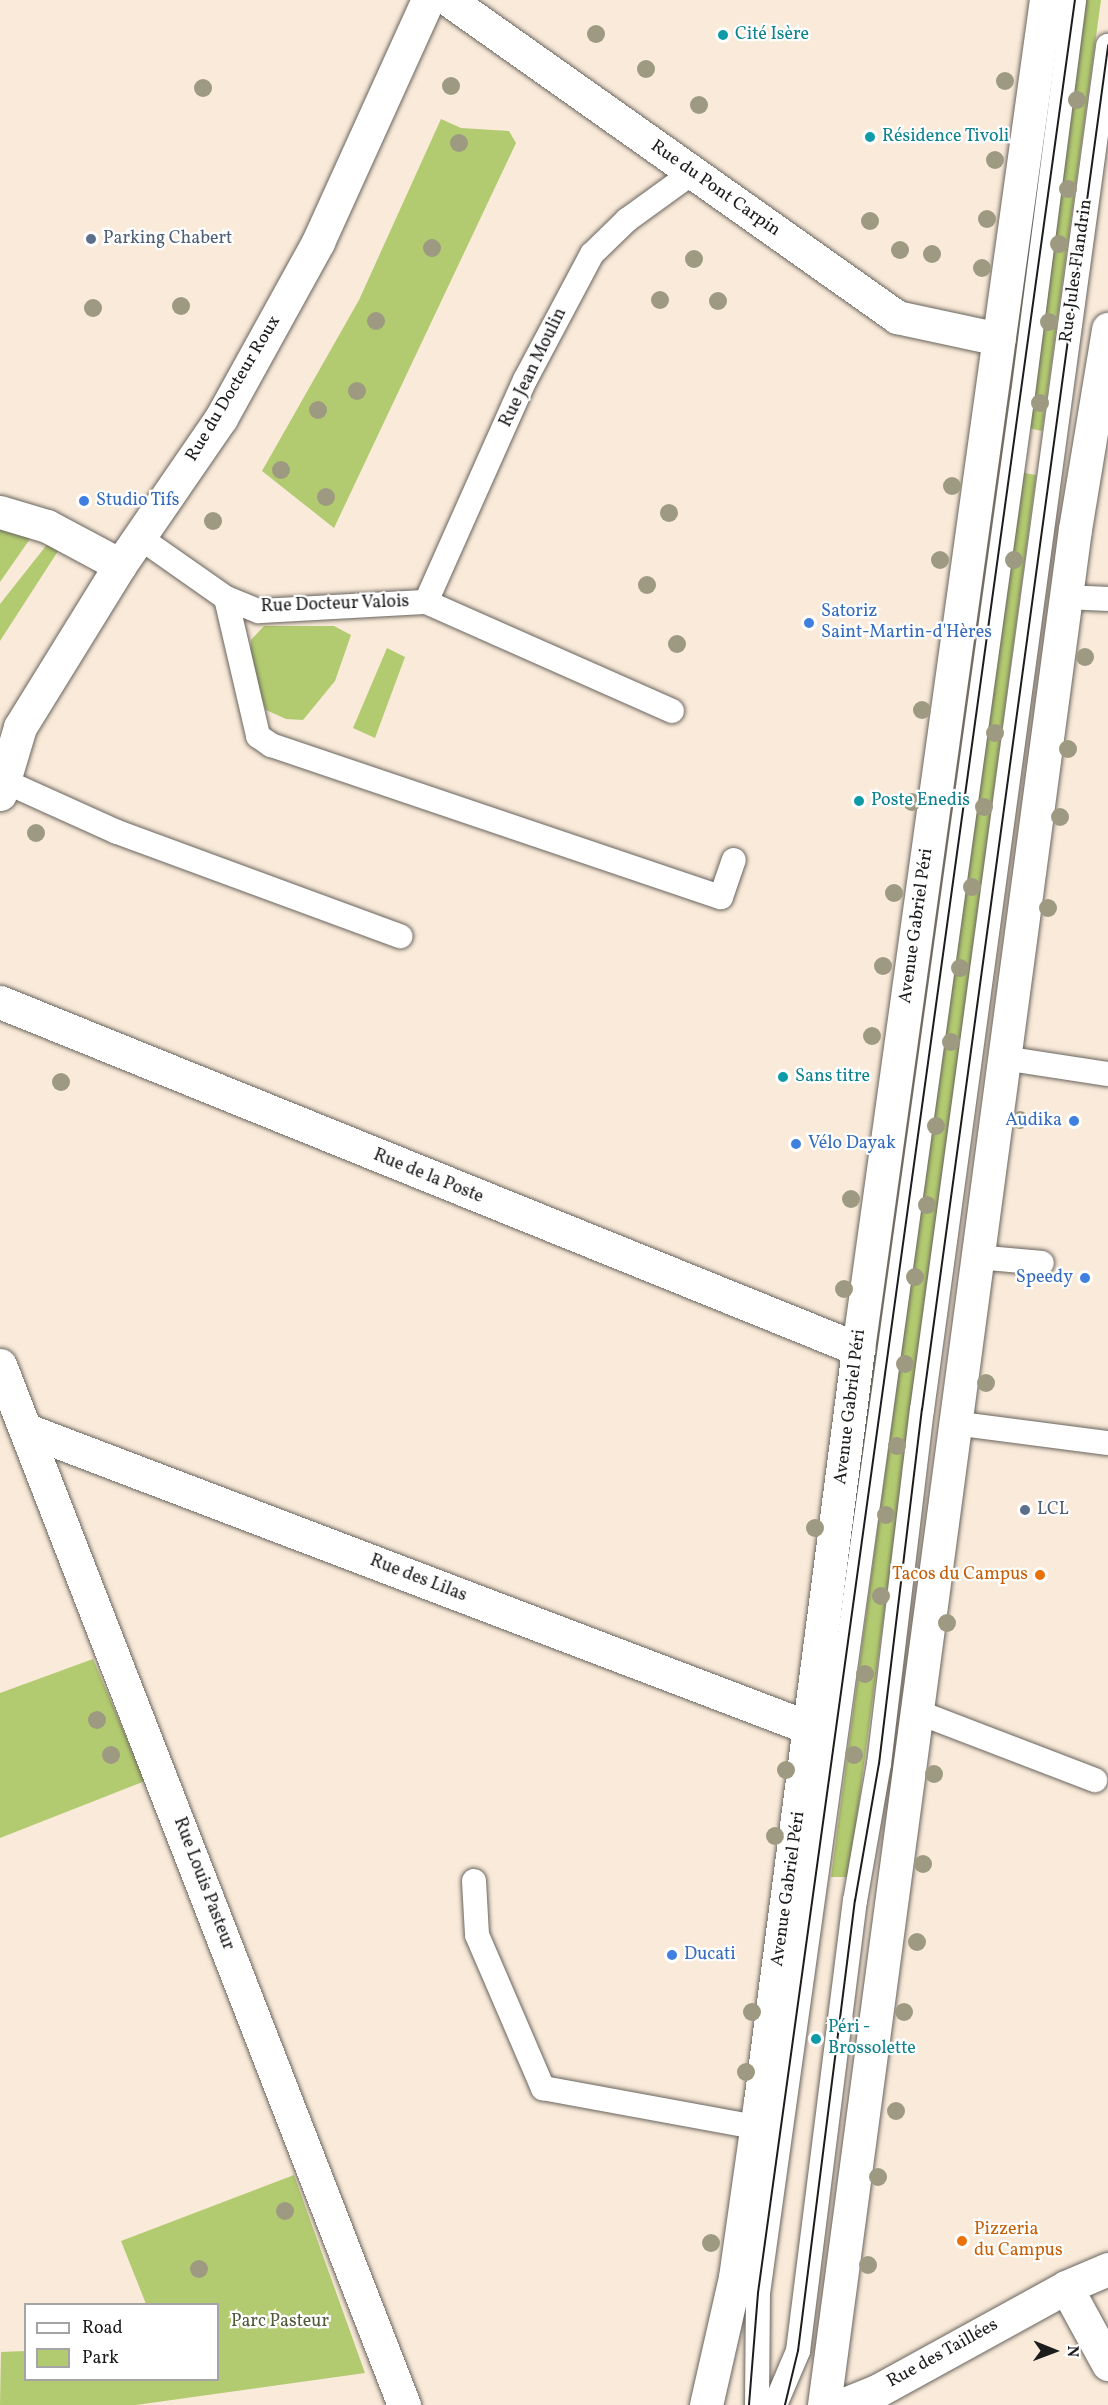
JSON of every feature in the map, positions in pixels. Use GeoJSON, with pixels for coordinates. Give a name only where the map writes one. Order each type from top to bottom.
{"type":"FeatureCollection","features":[{"type":"Feature","properties":{"kind":"street","name":"Rue du Docteur Roux"},"geometry":{"type":"LineString","coordinates":[[2,788],[20,727],[120,565],[221,418],[318,242],[428,0]]}},
{"type":"Feature","properties":{"kind":"street","name":"Rue du Pont Carpin"},"geometry":{"type":"LineString","coordinates":[[449,0],[897,316],[999,339]]}},
{"type":"Feature","properties":{"kind":"street"},"geometry":{"type":"LineString","coordinates":[[999,339],[1046,0]]}},
{"type":"Feature","properties":{"kind":"street"},"geometry":{"type":"LineString","coordinates":[[824,2405],[915,1711],[1075,529],[1108,328]]}},
{"type":"Feature","properties":{"kind":"street","name":"Avenue Gabriel Péri"},"geometry":{"type":"LineString","coordinates":[[706,2405],[735,2277],[810,1728],[858,1349],[999,339]]}},
{"type":"Feature","properties":{"kind":"street"},"geometry":{"type":"LineString","coordinates":[[0,512],[47,526],[120,565]]}},
{"type":"Feature","properties":{"kind":"street","name":"Rue de la Poste"},"geometry":{"type":"LineString","coordinates":[[0,1002],[858,1349]]}},
{"type":"Feature","properties":{"kind":"street","name":"Rue Louis Pasteur"},"geometry":{"type":"LineString","coordinates":[[0,1365],[404,2405]]}},
{"type":"Feature","properties":{"kind":"street","name":"Rue des Lilas"},"geometry":{"type":"LineString","coordinates":[[27,1430],[810,1728]]}},
{"type":"Feature","properties":{"kind":"street","name":"Rue des Taillées"},"geometry":{"type":"LineString","coordinates":[[842,2405],[877,2391],[1066,2287],[1108,2269]]}},
{"type":"Feature","properties":{"kind":"street"},"geometry":{"type":"LineString","coordinates":[[1066,2287],[1108,2364]]}},
{"type":"Feature","properties":{"kind":"lane","name":"Rue Jules Flandrin"},"geometry":{"type":"LineString","coordinates":[[1017,438],[1074,0]]}},
{"type":"Feature","properties":{"kind":"lane","name":"Rue Jules Flandrin"},"geometry":{"type":"LineString","coordinates":[[776,2405],[798,2351],[855,1901],[879,1764],[922,1410],[1108,45]]}},
{"type":"Feature","properties":{"kind":"lane","name":"Rue Jean Moulin"},"geometry":{"type":"LineString","coordinates":[[426,602],[525,380],[592,254],[627,220],[692,173]]}},
{"type":"Feature","properties":{"kind":"lane","name":"Avenue Gabriel Péri"},"geometry":{"type":"LineString","coordinates":[[757,2405],[758,2293],[1017,438]]}},
{"type":"Feature","properties":{"kind":"lane","name":"Rue Docteur Valois"},"geometry":{"type":"LineString","coordinates":[[139,537],[226,598],[258,611],[426,602],[672,711]]}},
{"type":"Feature","properties":{"kind":"lane"},"geometry":{"type":"LineString","coordinates":[[1066,597],[1108,599]]}},
{"type":"Feature","properties":{"kind":"lane"},"geometry":{"type":"LineString","coordinates":[[226,598],[258,736],[271,746],[721,897],[734,860]]}},
{"type":"Feature","properties":{"kind":"lane"},"geometry":{"type":"LineString","coordinates":[[2,788],[400,936]]}},
{"type":"Feature","properties":{"kind":"lane"},"geometry":{"type":"LineString","coordinates":[[1004,1058],[1108,1074]]}},
{"type":"Feature","properties":{"kind":"lane"},"geometry":{"type":"LineString","coordinates":[[976,1257],[1042,1263]]}},
{"type":"Feature","properties":{"kind":"lane"},"geometry":{"type":"LineString","coordinates":[[954,1423],[1108,1443]]}},
{"type":"Feature","properties":{"kind":"lane"},"geometry":{"type":"LineString","coordinates":[[915,1711],[1095,1780]]}},
{"type":"Feature","properties":{"kind":"lane"},"geometry":{"type":"LineString","coordinates":[[474,1881],[477,1935],[543,2088],[756,2127]]}},
{"type":"Feature","properties":{"kind":"green space"},"geometry":{"type":"Polygon","coordinates":[[[1081,0],[1101,0],[1042,431],[1023,427],[1081,0]]]}},
{"type":"Feature","properties":{"kind":"green space"},"geometry":{"type":"Polygon","coordinates":[[[441,119],[461,128],[509,131],[516,143],[334,528],[262,471],[359,300],[441,119]]]}},
{"type":"Feature","properties":{"kind":"green space"},"geometry":{"type":"Polygon","coordinates":[[[1019,472],[1036,475],[849,1877],[831,1877],[1019,472]]]}},
{"type":"Feature","properties":{"kind":"green space"},"geometry":{"type":"Polygon","coordinates":[[[0,515],[39,526],[0,582],[0,515]]]}},
{"type":"Feature","properties":{"kind":"green space"},"geometry":{"type":"Polygon","coordinates":[[[49,542],[60,548],[0,641],[0,604],[49,542]]]}},
{"type":"Feature","properties":{"kind":"green space"},"geometry":{"type":"Polygon","coordinates":[[[264,626],[334,626],[351,635],[335,681],[303,720],[286,719],[266,710],[249,669],[251,640],[264,626]]]}},
{"type":"Feature","properties":{"kind":"green space"},"geometry":{"type":"Polygon","coordinates":[[[387,648],[405,657],[375,738],[353,728],[387,648]]]}},
{"type":"Feature","properties":{"kind":"green space"},"geometry":{"type":"Polygon","coordinates":[[[93,1659],[145,1781],[0,1838],[0,1693],[93,1659]]]}},
{"type":"Feature","properties":{"kind":"green space","name":"Parc Pasteur"},"geometry":{"type":"Polygon","coordinates":[[[294,2175],[365,2373],[136,2405],[0,2405],[1,2352],[24,2351],[24,2381],[219,2381],[219,2303],[146,2303],[121,2241],[294,2175]]]}},
{"type":"Feature","properties":{"kind":"tram line"},"geometry":{"type":"LineString","coordinates":[[749,2405],[758,2293],[1075,0]]}},
{"type":"Feature","properties":{"kind":"tram line"},"geometry":{"type":"LineString","coordinates":[[785,2405],[798,2351],[855,1901],[879,1764],[922,1410],[1108,46]]}},
{"type":"Feature","properties":{"kind":"place","name":"Cité Isère"},"geometry":{"type":"Point","coordinates":[723,35]}},
{"type":"Feature","properties":{"kind":"place","name":"Résidence Tivoli"},"geometry":{"type":"Point","coordinates":[870,137]}},
{"type":"Feature","properties":{"kind":"place","name":"Parking Chabert"},"geometry":{"type":"Point","coordinates":[91,239]}},
{"type":"Feature","properties":{"kind":"place","name":"Studio Tifs"},"geometry":{"type":"Point","coordinates":[84,501]}},
{"type":"Feature","properties":{"kind":"place","name":"Satoriz Saint-Martin-d'Hères"},"geometry":{"type":"Point","coordinates":[809,623]}},
{"type":"Feature","properties":{"kind":"place","name":"Poste Enedis"},"geometry":{"type":"Point","coordinates":[859,801]}},
{"type":"Feature","properties":{"kind":"place","name":"Sans titre"},"geometry":{"type":"Point","coordinates":[783,1077]}},
{"type":"Feature","properties":{"kind":"place","name":"Audika"},"geometry":{"type":"Point","coordinates":[1074,1121]}},
{"type":"Feature","properties":{"kind":"place","name":"Vélo Dayak"},"geometry":{"type":"Point","coordinates":[796,1144]}},
{"type":"Feature","properties":{"kind":"place","name":"Speedy"},"geometry":{"type":"Point","coordinates":[1085,1278]}},
{"type":"Feature","properties":{"kind":"place","name":"LCL"},"geometry":{"type":"Point","coordinates":[1025,1510]}},
{"type":"Feature","properties":{"kind":"place","name":"Tacos du Campus"},"geometry":{"type":"Point","coordinates":[1040,1575]}},
{"type":"Feature","properties":{"kind":"place","name":"Ducati"},"geometry":{"type":"Point","coordinates":[672,1955]}},
{"type":"Feature","properties":{"kind":"place","name":"Péri - Brossolette"},"geometry":{"type":"Point","coordinates":[816,2039]}},
{"type":"Feature","properties":{"kind":"place","name":"Pizzeria du Campus"},"geometry":{"type":"Point","coordinates":[962,2241]}}]}
